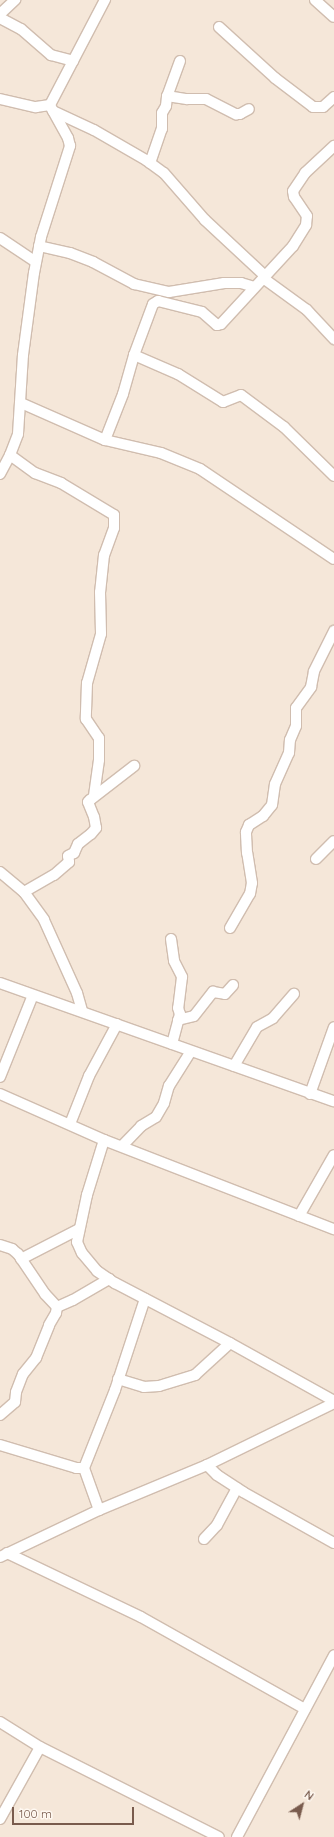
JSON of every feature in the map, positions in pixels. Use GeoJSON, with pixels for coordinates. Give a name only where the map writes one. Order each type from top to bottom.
{"type":"FeatureCollection","features":[{"type":"Feature","properties":{"kind":"street"},"geometry":{"type":"LineString","coordinates":[[0,14],[15,0]]}},
{"type":"Feature","properties":{"kind":"street"},"geometry":{"type":"LineString","coordinates":[[0,474],[10,455],[18,434],[23,355],[39,246],[70,146],[52,108],[73,61],[105,0]]}},
{"type":"Feature","properties":{"kind":"street"},"geometry":{"type":"LineString","coordinates":[[315,0],[334,17]]}},
{"type":"Feature","properties":{"kind":"street"},"geometry":{"type":"LineString","coordinates":[[0,18],[20,29],[51,55],[73,61]]}},
{"type":"Feature","properties":{"kind":"street"},"geometry":{"type":"LineString","coordinates":[[219,26],[275,78],[313,107],[323,107],[333,102]]}},
{"type":"Feature","properties":{"kind":"street"},"geometry":{"type":"LineString","coordinates":[[150,163],[162,129],[162,113],[166,106],[167,96],[180,61]]}},
{"type":"Feature","properties":{"kind":"street"},"geometry":{"type":"LineString","coordinates":[[167,96],[187,100],[206,99],[236,114],[240,114],[249,109]]}},
{"type":"Feature","properties":{"kind":"street"},"geometry":{"type":"LineString","coordinates":[[0,99],[36,107],[52,108],[94,130],[150,163],[174,182],[205,220],[264,277],[307,310],[334,339]]}},
{"type":"Feature","properties":{"kind":"street"},"geometry":{"type":"LineString","coordinates":[[105,440],[153,304],[156,301],[202,312],[220,325],[293,246],[306,225],[307,216],[294,197],[293,191],[297,183],[334,146]]}},
{"type":"Feature","properties":{"kind":"street"},"geometry":{"type":"LineString","coordinates":[[0,238],[36,262]]}},
{"type":"Feature","properties":{"kind":"street"},"geometry":{"type":"LineString","coordinates":[[39,246],[70,253],[93,262],[134,284],[169,292],[224,283],[241,283],[254,287]]}},
{"type":"Feature","properties":{"kind":"street"},"geometry":{"type":"LineString","coordinates":[[134,355],[178,374],[223,402],[241,395],[284,427],[334,476]]}},
{"type":"Feature","properties":{"kind":"street"},"geometry":{"type":"LineString","coordinates":[[21,402],[105,440],[161,453],[200,469],[334,559]]}},
{"type":"Feature","properties":{"kind":"street"},"geometry":{"type":"LineString","coordinates":[[10,455],[35,473],[61,483],[114,515],[114,528],[104,555],[100,592],[100,634],[87,683],[86,719],[98,738],[99,760],[94,797]]}},
{"type":"Feature","properties":{"kind":"street"},"geometry":{"type":"LineString","coordinates":[[230,928],[250,894],[252,883],[246,832],[249,825],[264,816],[272,805],[275,797],[276,784],[289,752],[290,740],[296,726],[296,708],[311,687],[314,671],[334,631]]}},
{"type":"Feature","properties":{"kind":"street"},"geometry":{"type":"LineString","coordinates":[[24,892],[54,875],[69,862],[68,856],[74,853],[78,844],[96,828],[94,817],[88,802],[134,766]]}},
{"type":"Feature","properties":{"kind":"street"},"geometry":{"type":"LineString","coordinates":[[316,859],[334,841]]}},
{"type":"Feature","properties":{"kind":"street"},"geometry":{"type":"LineString","coordinates":[[0,872],[24,892],[44,920],[77,993],[82,1011]]}},
{"type":"Feature","properties":{"kind":"street"},"geometry":{"type":"LineString","coordinates":[[170,939],[174,961],[182,977],[178,1008],[180,1014],[172,1044]]}},
{"type":"Feature","properties":{"kind":"street"},"geometry":{"type":"LineString","coordinates":[[0,983],[82,1011],[310,1094],[334,1101]]}},
{"type":"Feature","properties":{"kind":"street"},"geometry":{"type":"LineString","coordinates":[[178,1020],[194,1016],[213,992],[225,994],[233,985]]}},
{"type":"Feature","properties":{"kind":"street"},"geometry":{"type":"LineString","coordinates":[[234,1066],[257,1027],[273,1018],[294,994]]}},
{"type":"Feature","properties":{"kind":"street"},"geometry":{"type":"LineString","coordinates":[[0,1077],[33,995]]}},
{"type":"Feature","properties":{"kind":"street"},"geometry":{"type":"LineString","coordinates":[[70,1124],[89,1076],[117,1024]]}},
{"type":"Feature","properties":{"kind":"street"},"geometry":{"type":"LineString","coordinates":[[310,1094],[334,1027]]}},
{"type":"Feature","properties":{"kind":"street"},"geometry":{"type":"LineString","coordinates":[[122,1146],[141,1126],[156,1117],[164,1103],[169,1086],[191,1051]]}},
{"type":"Feature","properties":{"kind":"street"},"geometry":{"type":"LineString","coordinates":[[0,1094],[104,1140],[334,1229]]}},
{"type":"Feature","properties":{"kind":"street"},"geometry":{"type":"LineString","coordinates":[[104,1140],[87,1195],[77,1242],[82,1253],[97,1271],[145,1300],[230,1343],[334,1402]]}},
{"type":"Feature","properties":{"kind":"street"},"geometry":{"type":"LineString","coordinates":[[299,1216],[334,1155]]}},
{"type":"Feature","properties":{"kind":"street"},"geometry":{"type":"LineString","coordinates":[[21,1259],[79,1229]]}},
{"type":"Feature","properties":{"kind":"street"},"geometry":{"type":"LineString","coordinates":[[0,1244],[12,1249],[21,1259],[45,1294],[57,1307]]}},
{"type":"Feature","properties":{"kind":"street"},"geometry":{"type":"LineString","coordinates":[[57,1307],[73,1300],[109,1279]]}},
{"type":"Feature","properties":{"kind":"street"},"geometry":{"type":"LineString","coordinates":[[99,1510],[84,1468],[118,1379],[145,1300]]}},
{"type":"Feature","properties":{"kind":"street"},"geometry":{"type":"LineString","coordinates":[[0,1415],[15,1402],[16,1392],[23,1374],[36,1358],[49,1325],[56,1313],[57,1307]]}},
{"type":"Feature","properties":{"kind":"street"},"geometry":{"type":"LineString","coordinates":[[118,1379],[144,1387],[159,1386],[195,1375],[230,1343]]}},
{"type":"Feature","properties":{"kind":"street"},"geometry":{"type":"LineString","coordinates":[[4,1555],[99,1510],[207,1465],[334,1402]]}},
{"type":"Feature","properties":{"kind":"street"},"geometry":{"type":"LineString","coordinates":[[0,1445],[76,1468],[84,1468]]}},
{"type":"Feature","properties":{"kind":"street"},"geometry":{"type":"LineString","coordinates":[[207,1465],[217,1475],[237,1488],[334,1543]]}},
{"type":"Feature","properties":{"kind":"street"},"geometry":{"type":"LineString","coordinates":[[204,1539],[217,1525],[237,1488]]}},
{"type":"Feature","properties":{"kind":"street"},"geometry":{"type":"LineString","coordinates":[[4,1555],[141,1617],[305,1708]]}},
{"type":"Feature","properties":{"kind":"street"},"geometry":{"type":"LineString","coordinates":[[237,1837],[334,1655]]}},
{"type":"Feature","properties":{"kind":"street"},"geometry":{"type":"LineString","coordinates":[[0,1722],[40,1746],[204,1834],[219,1837]]}},
{"type":"Feature","properties":{"kind":"street"},"geometry":{"type":"LineString","coordinates":[[0,1819],[40,1746]]}},
{"type":"Feature","properties":{"kind":"shaded area"},"geometry":{"type":"Polygon","coordinates":[[[0,0],[334,0],[334,1837],[0,1837],[0,0]]]}}]}
